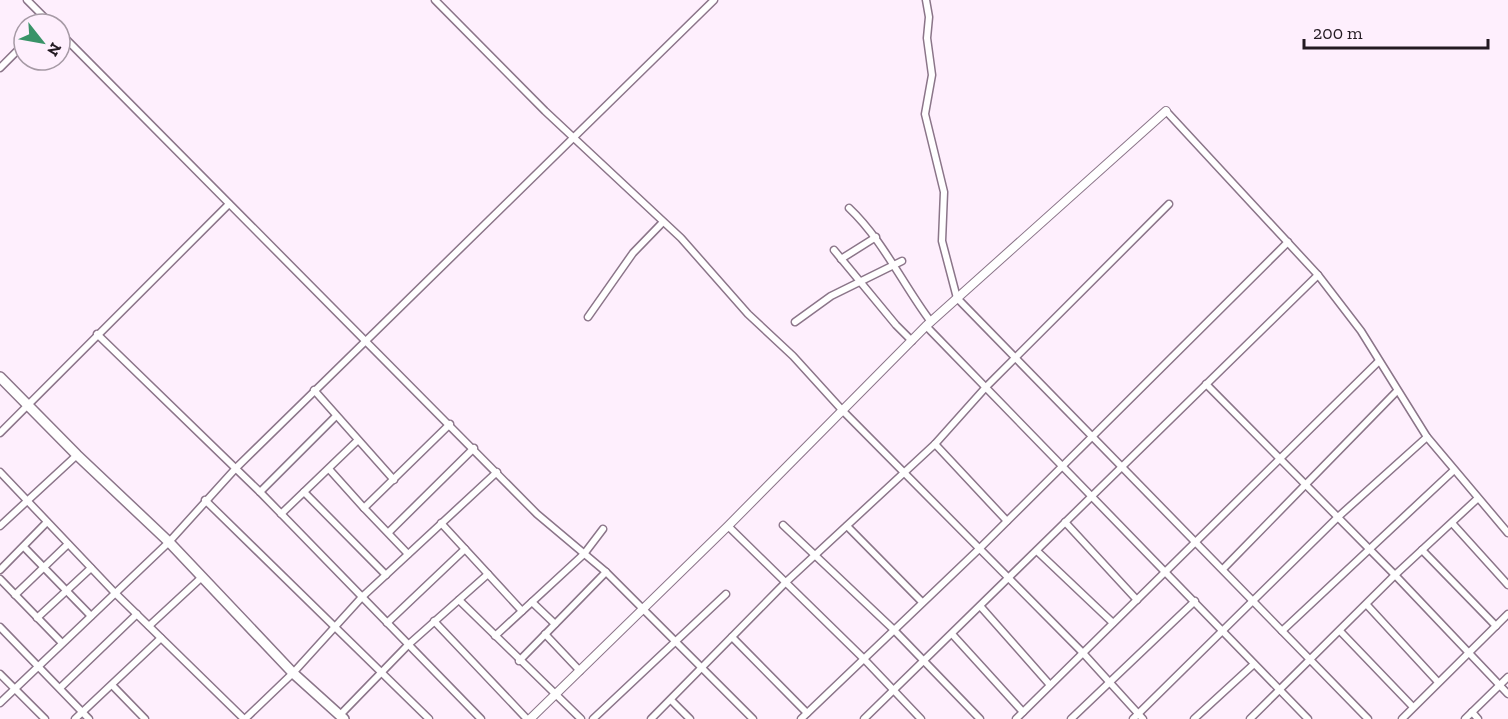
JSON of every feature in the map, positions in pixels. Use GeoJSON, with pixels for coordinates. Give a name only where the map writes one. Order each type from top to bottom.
{"type":"FeatureCollection","features":[{"type":"Feature","properties":{"kind":"main road"},"geometry":{"type":"LineString","coordinates":[[0,377],[77,455],[169,542],[293,673],[342,717]]}},
{"type":"Feature","properties":{"kind":"street"},"geometry":{"type":"LineString","coordinates":[[27,0],[38,12]]}},
{"type":"Feature","properties":{"kind":"street"},"geometry":{"type":"LineString","coordinates":[[435,0],[573,137],[663,222],[748,314],[793,356],[843,411],[1083,653],[1138,717],[1221,631],[1338,517],[1427,437]]}},
{"type":"Feature","properties":{"kind":"street"},"geometry":{"type":"LineString","coordinates":[[0,703],[169,542],[236,468],[714,0]]}},
{"type":"Feature","properties":{"kind":"street"},"geometry":{"type":"LineString","coordinates":[[926,0],[929,17],[927,38],[932,75],[925,114],[944,192],[942,241],[957,298],[1368,719]]}},
{"type":"Feature","properties":{"kind":"street"},"geometry":{"type":"LineString","coordinates":[[72,45],[537,514],[606,572],[753,719]]}},
{"type":"Feature","properties":{"kind":"street"},"geometry":{"type":"LineString","coordinates":[[0,68],[12,56]]}},
{"type":"Feature","properties":{"kind":"street"},"geometry":{"type":"LineString","coordinates":[[434,621],[529,719],[728,526],[929,324],[1166,111],[1318,275],[1361,331],[1427,437],[1453,471],[1508,533]]}},
{"type":"Feature","properties":{"kind":"street"},"geometry":{"type":"LineString","coordinates":[[0,433],[229,204]]}},
{"type":"Feature","properties":{"kind":"street"},"geometry":{"type":"LineString","coordinates":[[651,719],[786,582],[935,444],[986,387],[1169,204]]}},
{"type":"Feature","properties":{"kind":"street"},"geometry":{"type":"LineString","coordinates":[[849,208],[876,237],[929,324],[986,387],[1308,719]]}},
{"type":"Feature","properties":{"kind":"street"},"geometry":{"type":"LineString","coordinates":[[588,317],[633,253],[663,222]]}},
{"type":"Feature","properties":{"kind":"street"},"geometry":{"type":"LineString","coordinates":[[841,260],[876,237]]}},
{"type":"Feature","properties":{"kind":"street"},"geometry":{"type":"LineString","coordinates":[[801,719],[893,628],[979,549],[1288,242]]}},
{"type":"Feature","properties":{"kind":"street"},"geometry":{"type":"LineString","coordinates":[[834,250],[858,281],[912,341]]}},
{"type":"Feature","properties":{"kind":"street"},"geometry":{"type":"LineString","coordinates":[[795,322],[831,296],[902,261]]}},
{"type":"Feature","properties":{"kind":"street"},"geometry":{"type":"LineString","coordinates":[[866,718],[1318,275]]}},
{"type":"Feature","properties":{"kind":"street"},"geometry":{"type":"LineString","coordinates":[[97,334],[260,492],[481,719]]}},
{"type":"Feature","properties":{"kind":"street"},"geometry":{"type":"LineString","coordinates":[[1016,719],[1379,361]]}},
{"type":"Feature","properties":{"kind":"street"},"geometry":{"type":"LineString","coordinates":[[1206,384],[1395,574],[1467,654],[1508,694]]}},
{"type":"Feature","properties":{"kind":"street"},"geometry":{"type":"LineString","coordinates":[[315,390],[394,480]]}},
{"type":"Feature","properties":{"kind":"street"},"geometry":{"type":"LineString","coordinates":[[1223,569],[1397,391]]}},
{"type":"Feature","properties":{"kind":"street"},"geometry":{"type":"LineString","coordinates":[[260,492],[336,416]]}},
{"type":"Feature","properties":{"kind":"street"},"geometry":{"type":"LineString","coordinates":[[364,508],[450,424]]}},
{"type":"Feature","properties":{"kind":"street"},"geometry":{"type":"LineString","coordinates":[[281,514],[358,440]]}},
{"type":"Feature","properties":{"kind":"street"},"geometry":{"type":"LineString","coordinates":[[935,444],[1007,521]]}},
{"type":"Feature","properties":{"kind":"street"},"geometry":{"type":"LineString","coordinates":[[389,532],[474,448]]}},
{"type":"Feature","properties":{"kind":"street"},"geometry":{"type":"LineString","coordinates":[[0,526],[77,455]]}},
{"type":"Feature","properties":{"kind":"street"},"geometry":{"type":"LineString","coordinates":[[329,469],[408,554]]}},
{"type":"Feature","properties":{"kind":"street"},"geometry":{"type":"LineString","coordinates":[[1282,631],[1368,548],[1453,471]]}},
{"type":"Feature","properties":{"kind":"street"},"geometry":{"type":"LineString","coordinates":[[2,478],[27,500],[115,593],[245,719],[293,673],[362,597],[497,472]]}},
{"type":"Feature","properties":{"kind":"street"},"geometry":{"type":"LineString","coordinates":[[304,492],[386,575]]}},
{"type":"Feature","properties":{"kind":"street"},"geometry":{"type":"LineString","coordinates":[[1253,718],[1367,605],[1395,574],[1477,498]]}},
{"type":"Feature","properties":{"kind":"street"},"geometry":{"type":"LineString","coordinates":[[205,500],[429,719]]}},
{"type":"Feature","properties":{"kind":"street"},"geometry":{"type":"LineString","coordinates":[[0,570],[47,522]]}},
{"type":"Feature","properties":{"kind":"street"},"geometry":{"type":"LineString","coordinates":[[1065,522],[1137,600]]}},
{"type":"Feature","properties":{"kind":"street"},"geometry":{"type":"LineString","coordinates":[[441,523],[522,611]]}},
{"type":"Feature","properties":{"kind":"street"},"geometry":{"type":"LineString","coordinates":[[1452,523],[1508,585]]}},
{"type":"Feature","properties":{"kind":"street"},"geometry":{"type":"LineString","coordinates":[[783,525],[893,628],[980,719]]}},
{"type":"Feature","properties":{"kind":"street"},"geometry":{"type":"LineString","coordinates":[[728,526],[863,658],[921,719]]}},
{"type":"Feature","properties":{"kind":"street"},"geometry":{"type":"LineString","coordinates":[[847,526],[922,602]]}},
{"type":"Feature","properties":{"kind":"street"},"geometry":{"type":"LineString","coordinates":[[495,636],[584,554],[603,529]]}},
{"type":"Feature","properties":{"kind":"street"},"geometry":{"type":"LineString","coordinates":[[15,595],[68,544]]}},
{"type":"Feature","properties":{"kind":"street"},"geometry":{"type":"LineString","coordinates":[[24,547],[91,616]]}},
{"type":"Feature","properties":{"kind":"street"},"geometry":{"type":"LineString","coordinates":[[387,624],[465,549]]}},
{"type":"Feature","properties":{"kind":"street"},"geometry":{"type":"LineString","coordinates":[[1422,550],[1496,626]]}},
{"type":"Feature","properties":{"kind":"street"},"geometry":{"type":"LineString","coordinates":[[1036,551],[1113,623]]}},
{"type":"Feature","properties":{"kind":"street"},"geometry":{"type":"LineString","coordinates":[[37,618],[91,568]]}},
{"type":"Feature","properties":{"kind":"street"},"geometry":{"type":"LineString","coordinates":[[519,661],[606,572]]}},
{"type":"Feature","properties":{"kind":"street"},"geometry":{"type":"LineString","coordinates":[[342,717],[408,645],[488,574]]}},
{"type":"Feature","properties":{"kind":"street"},"geometry":{"type":"LineString","coordinates":[[149,626],[202,577]]}},
{"type":"Feature","properties":{"kind":"street"},"geometry":{"type":"LineString","coordinates":[[0,579],[62,643]]}},
{"type":"Feature","properties":{"kind":"street"},"geometry":{"type":"LineString","coordinates":[[593,719],[726,594]]}},
{"type":"Feature","properties":{"kind":"street"},"geometry":{"type":"LineString","coordinates":[[459,600],[581,719]]}},
{"type":"Feature","properties":{"kind":"street"},"geometry":{"type":"LineString","coordinates":[[1071,719],[1195,601]]}},
{"type":"Feature","properties":{"kind":"street"},"geometry":{"type":"LineString","coordinates":[[532,602],[555,624]]}},
{"type":"Feature","properties":{"kind":"street"},"geometry":{"type":"LineString","coordinates":[[1367,605],[1438,682]]}},
{"type":"Feature","properties":{"kind":"street"},"geometry":{"type":"LineString","coordinates":[[981,606],[1050,686]]}},
{"type":"Feature","properties":{"kind":"street"},"geometry":{"type":"LineString","coordinates":[[60,688],[137,614]]}},
{"type":"Feature","properties":{"kind":"street"},"geometry":{"type":"LineString","coordinates":[[1402,719],[1508,614]]}},
{"type":"Feature","properties":{"kind":"street"},"geometry":{"type":"LineString","coordinates":[[0,627],[89,719]]}},
{"type":"Feature","properties":{"kind":"street"},"geometry":{"type":"LineString","coordinates":[[1340,631],[1413,707]]}},
{"type":"Feature","properties":{"kind":"street"},"geometry":{"type":"LineString","coordinates":[[545,634],[580,671]]}},
{"type":"Feature","properties":{"kind":"street"},"geometry":{"type":"LineString","coordinates":[[952,634],[1023,712]]}},
{"type":"Feature","properties":{"kind":"street"},"geometry":{"type":"LineString","coordinates":[[732,637],[807,713]]}},
{"type":"Feature","properties":{"kind":"street"},"geometry":{"type":"LineString","coordinates":[[75,719],[161,638]]}},
{"type":"Feature","properties":{"kind":"street"},"geometry":{"type":"LineString","coordinates":[[1194,719],[1254,664]]}},
{"type":"Feature","properties":{"kind":"street"},"geometry":{"type":"LineString","coordinates":[[0,674],[45,719]]}},
{"type":"Feature","properties":{"kind":"street"},"geometry":{"type":"LineString","coordinates":[[1465,719],[1508,677]]}},
{"type":"Feature","properties":{"kind":"street"},"geometry":{"type":"LineString","coordinates":[[112,685],[145,719]]}},
{"type":"Feature","properties":{"kind":"street"},"geometry":{"type":"LineString","coordinates":[[671,700],[690,719]]}},
{"type":"Feature","properties":{"kind":"street"},"geometry":{"type":"LineString","coordinates":[[1472,712],[1478,719]]}}]}
